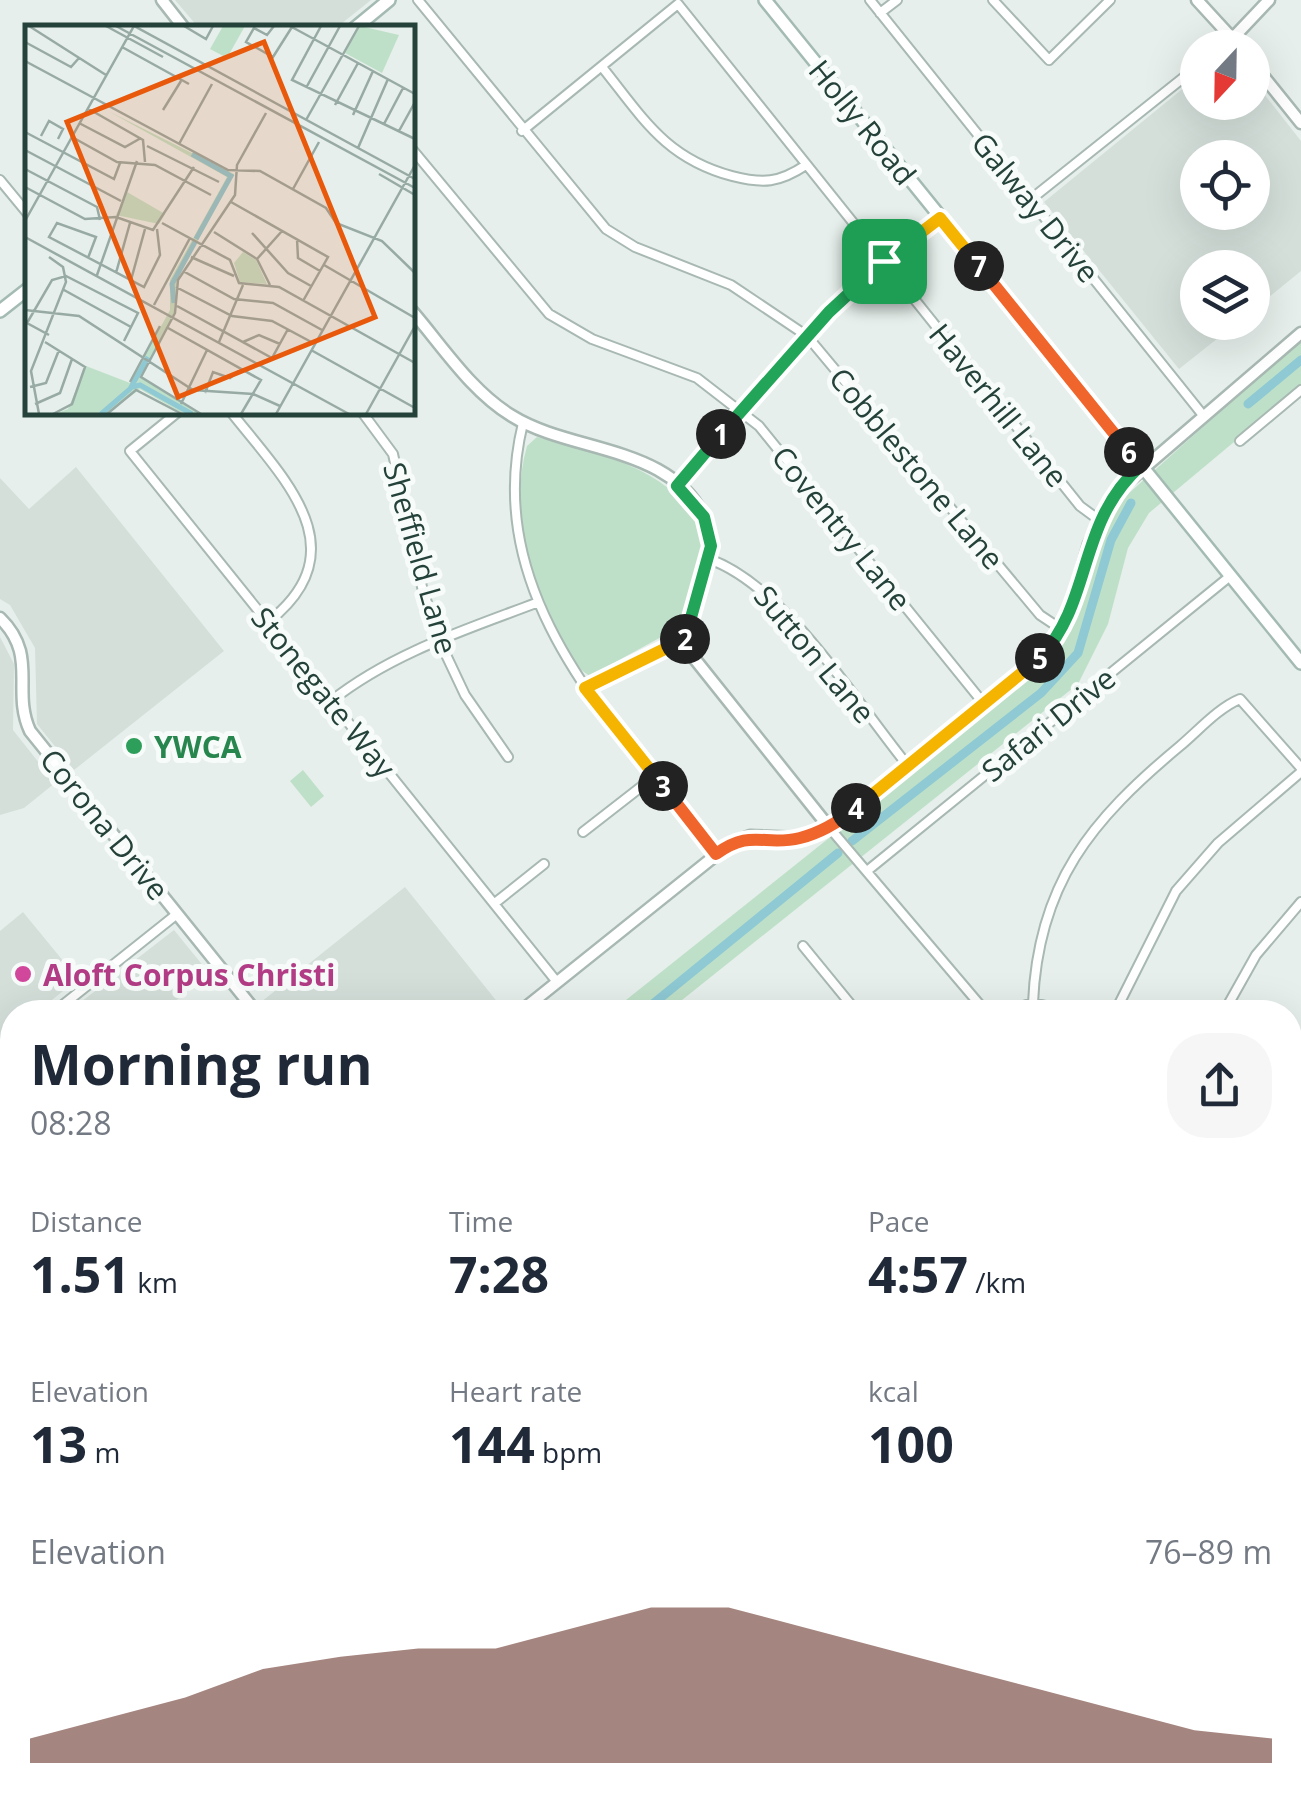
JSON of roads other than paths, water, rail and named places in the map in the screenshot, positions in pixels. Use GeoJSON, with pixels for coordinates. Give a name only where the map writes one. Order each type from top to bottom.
{"type":"FeatureCollection","features":[{"type":"Feature","properties":{"kind":"main road"},"geometry":{"type":"LineString","coordinates":[[358,25],[388,0]]}},
{"type":"Feature","properties":{"kind":"main road","name":"Holly Road"},"geometry":{"type":"LineString","coordinates":[[765,0],[1301,663]]}},
{"type":"Feature","properties":{"kind":"main road"},"geometry":{"type":"LineString","coordinates":[[0,311],[25,291]]}},
{"type":"Feature","properties":{"kind":"street"},"geometry":{"type":"LineString","coordinates":[[162,0],[182,25]]}},
{"type":"Feature","properties":{"kind":"street","name":"Cobblestone Lane"},"geometry":{"type":"LineString","coordinates":[[418,0],[606,229],[635,247],[731,285],[808,336],[1040,615],[1062,629]]}},
{"type":"Feature","properties":{"kind":"street","name":"Galway Drive"},"geometry":{"type":"LineString","coordinates":[[870,0],[1202,414]]}},
{"type":"Feature","properties":{"kind":"street"},"geometry":{"type":"LineString","coordinates":[[880,13],[897,0]]}},
{"type":"Feature","properties":{"kind":"street"},"geometry":{"type":"LineString","coordinates":[[993,0],[1049,60],[1110,0]]}},
{"type":"Feature","properties":{"kind":"street"},"geometry":{"type":"LineString","coordinates":[[1197,0],[1225,30]]}},
{"type":"Feature","properties":{"kind":"street"},"geometry":{"type":"LineString","coordinates":[[1246,30],[1268,0]]}},
{"type":"Feature","properties":{"kind":"street","name":"Haverhill Lane"},"geometry":{"type":"LineString","coordinates":[[602,67],[678,4],[1080,506],[1099,520]]}},
{"type":"Feature","properties":{"kind":"street"},"geometry":{"type":"LineString","coordinates":[[522,131],[602,67],[660,139],[698,166],[766,183],[784,179],[806,165]]}},
{"type":"Feature","properties":{"kind":"street"},"geometry":{"type":"LineString","coordinates":[[1030,200],[1180,80]]}},
{"type":"Feature","properties":{"kind":"street"},"geometry":{"type":"LineString","coordinates":[[1270,84],[1301,122]]}},
{"type":"Feature","properties":{"kind":"street","name":"Coventry Lane"},"geometry":{"type":"LineString","coordinates":[[415,153],[550,314],[592,339],[670,365],[742,410],[984,704]]}},
{"type":"Feature","properties":{"kind":"street"},"geometry":{"type":"LineString","coordinates":[[0,180],[25,210]]}},
{"type":"Feature","properties":{"kind":"street"},"geometry":{"type":"LineString","coordinates":[[677,486],[808,336],[884,261],[940,218]]}},
{"type":"Feature","properties":{"kind":"street"},"geometry":{"type":"LineString","coordinates":[[415,315],[477,389],[523,423],[626,454],[677,486],[704,517],[710,531],[709,559],[691,610],[688,638],[702,670],[976,1000]]}},
{"type":"Feature","properties":{"kind":"street"},"geometry":{"type":"LineString","coordinates":[[535,1000],[716,854],[742,838],[799,838],[828,826],[1036,662],[1062,629],[1099,520],[1116,491],[1140,466],[1301,333]]}},
{"type":"Feature","properties":{"kind":"street"},"geometry":{"type":"LineString","coordinates":[[1240,441],[1301,390]]}},
{"type":"Feature","properties":{"kind":"street","name":"Stonegate Way"},"geometry":{"type":"LineString","coordinates":[[173,415],[130,451],[557,982]]}},
{"type":"Feature","properties":{"kind":"street"},"geometry":{"type":"LineString","coordinates":[[233,415],[297,494],[306,512],[311,549],[305,584],[268,622]]}},
{"type":"Feature","properties":{"kind":"street","name":"Sheffield Lane"},"geometry":{"type":"LineString","coordinates":[[364,415],[394,454],[422,587],[439,640],[465,696],[508,757]]}},
{"type":"Feature","properties":{"kind":"street"},"geometry":{"type":"LineString","coordinates":[[523,423],[514,478],[516,521],[536,603],[585,688],[716,854]]}},
{"type":"Feature","properties":{"kind":"street","name":"Sutton Lane"},"geometry":{"type":"LineString","coordinates":[[709,559],[746,575],[774,599],[908,766]]}},
{"type":"Feature","properties":{"kind":"street","name":"Safari Drive"},"geometry":{"type":"LineString","coordinates":[[867,871],[1229,577]]}},
{"type":"Feature","properties":{"kind":"street"},"geometry":{"type":"LineString","coordinates":[[331,700],[381,666],[536,603]]}},
{"type":"Feature","properties":{"kind":"street","name":"Corona Drive"},"geometry":{"type":"LineString","coordinates":[[0,618],[22,648],[24,712],[30,731],[246,1000]]}},
{"type":"Feature","properties":{"kind":"street"},"geometry":{"type":"LineString","coordinates":[[585,688],[688,638]]}},
{"type":"Feature","properties":{"kind":"street"},"geometry":{"type":"LineString","coordinates":[[1033,1000],[1041,928],[1080,846],[1132,787],[1240,700],[1301,770],[1218,843],[1176,891],[1122,1000]]}},
{"type":"Feature","properties":{"kind":"street"},"geometry":{"type":"LineString","coordinates":[[583,832],[656,776]]}},
{"type":"Feature","properties":{"kind":"street"},"geometry":{"type":"LineString","coordinates":[[495,903],[544,864]]}},
{"type":"Feature","properties":{"kind":"street"},"geometry":{"type":"LineString","coordinates":[[1231,1000],[1256,954],[1301,902]]}},
{"type":"Feature","properties":{"kind":"street"},"geometry":{"type":"LineString","coordinates":[[69,1000],[177,914]]}},
{"type":"Feature","properties":{"kind":"street"},"geometry":{"type":"LineString","coordinates":[[803,946],[847,1000]]}},
{"type":"Feature","properties":{"kind":"waterway"},"geometry":{"type":"LineString","coordinates":[[1248,404],[1301,360]]}},
{"type":"Feature","properties":{"kind":"waterway"},"geometry":{"type":"LineString","coordinates":[[852,841],[1041,693],[1078,653],[1111,540],[1131,503]]}},
{"type":"Feature","properties":{"kind":"waterway"},"geometry":{"type":"LineString","coordinates":[[658,1000],[838,853]]}},
{"type":"Feature","properties":{"kind":"place","name":"YWCA"},"geometry":{"type":"Point","coordinates":[134,746]}},
{"type":"Feature","properties":{"kind":"place","name":"Aloft Corpus Christi"},"geometry":{"type":"Point","coordinates":[23,974]}}]}
